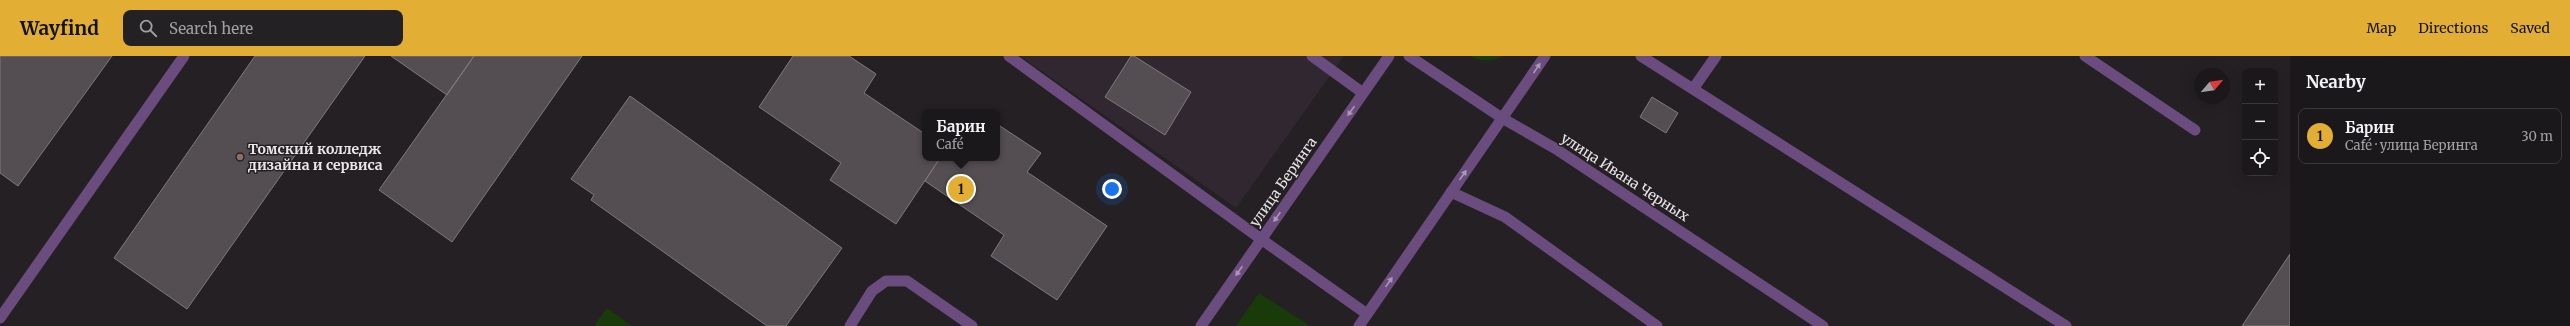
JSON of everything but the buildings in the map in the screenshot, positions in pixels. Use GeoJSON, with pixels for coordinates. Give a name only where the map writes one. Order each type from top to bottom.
{"type":"FeatureCollection","features":[{"type":"Feature","properties":{"kind":"street"},"geometry":{"type":"LineString","coordinates":[[0,318],[184,56]]}},
{"type":"Feature","properties":{"kind":"street"},"geometry":{"type":"LineString","coordinates":[[1009,56],[1367,314]]}},
{"type":"Feature","properties":{"kind":"street"},"geometry":{"type":"LineString","coordinates":[[1312,56],[1363,93]]}},
{"type":"Feature","properties":{"kind":"street","name":"улица Беринга"},"geometry":{"type":"LineString","coordinates":[[1201,326],[1389,56]]}},
{"type":"Feature","properties":{"kind":"street","name":"улица Ивана Черных"},"geometry":{"type":"LineString","coordinates":[[1409,56],[1502,118],[1556,149],[1823,326]]}},
{"type":"Feature","properties":{"kind":"street"},"geometry":{"type":"LineString","coordinates":[[1359,326],[1545,56]]}},
{"type":"Feature","properties":{"kind":"street"},"geometry":{"type":"LineString","coordinates":[[1641,56],[2066,326]]}},
{"type":"Feature","properties":{"kind":"street"},"geometry":{"type":"LineString","coordinates":[[1693,89],[1716,56]]}},
{"type":"Feature","properties":{"kind":"street"},"geometry":{"type":"LineString","coordinates":[[2085,56],[2195,130]]}},
{"type":"Feature","properties":{"kind":"street"},"geometry":{"type":"LineString","coordinates":[[1451,192],[1505,217],[1657,326]]}},
{"type":"Feature","properties":{"kind":"street"},"geometry":{"type":"LineString","coordinates":[[850,326],[872,292],[886,280],[907,281],[972,326]]}},
{"type":"Feature","properties":{"kind":"shaded area"},"geometry":{"type":"Polygon","coordinates":[[[1020,56],[1344,56],[1236,208],[1020,56]]]}},
{"type":"Feature","properties":{"kind":"green space"},"geometry":{"type":"Polygon","coordinates":[[[1470,56],[1503,56],[1486,60],[1470,56]]]}},
{"type":"Feature","properties":{"kind":"green space"},"geometry":{"type":"Polygon","coordinates":[[[1259,293],[1310,326],[1236,326],[1259,293]]]}},
{"type":"Feature","properties":{"kind":"green space"},"geometry":{"type":"Polygon","coordinates":[[[607,308],[632,326],[594,326],[607,308]]]}},
{"type":"Feature","properties":{"kind":"place","name":"Томский колледж дизайна и сервиса"},"geometry":{"type":"Point","coordinates":[240,157]}},
{"type":"Feature","properties":{"kind":"place","name":"Барин"},"geometry":{"type":"Point","coordinates":[961,189]}}]}
